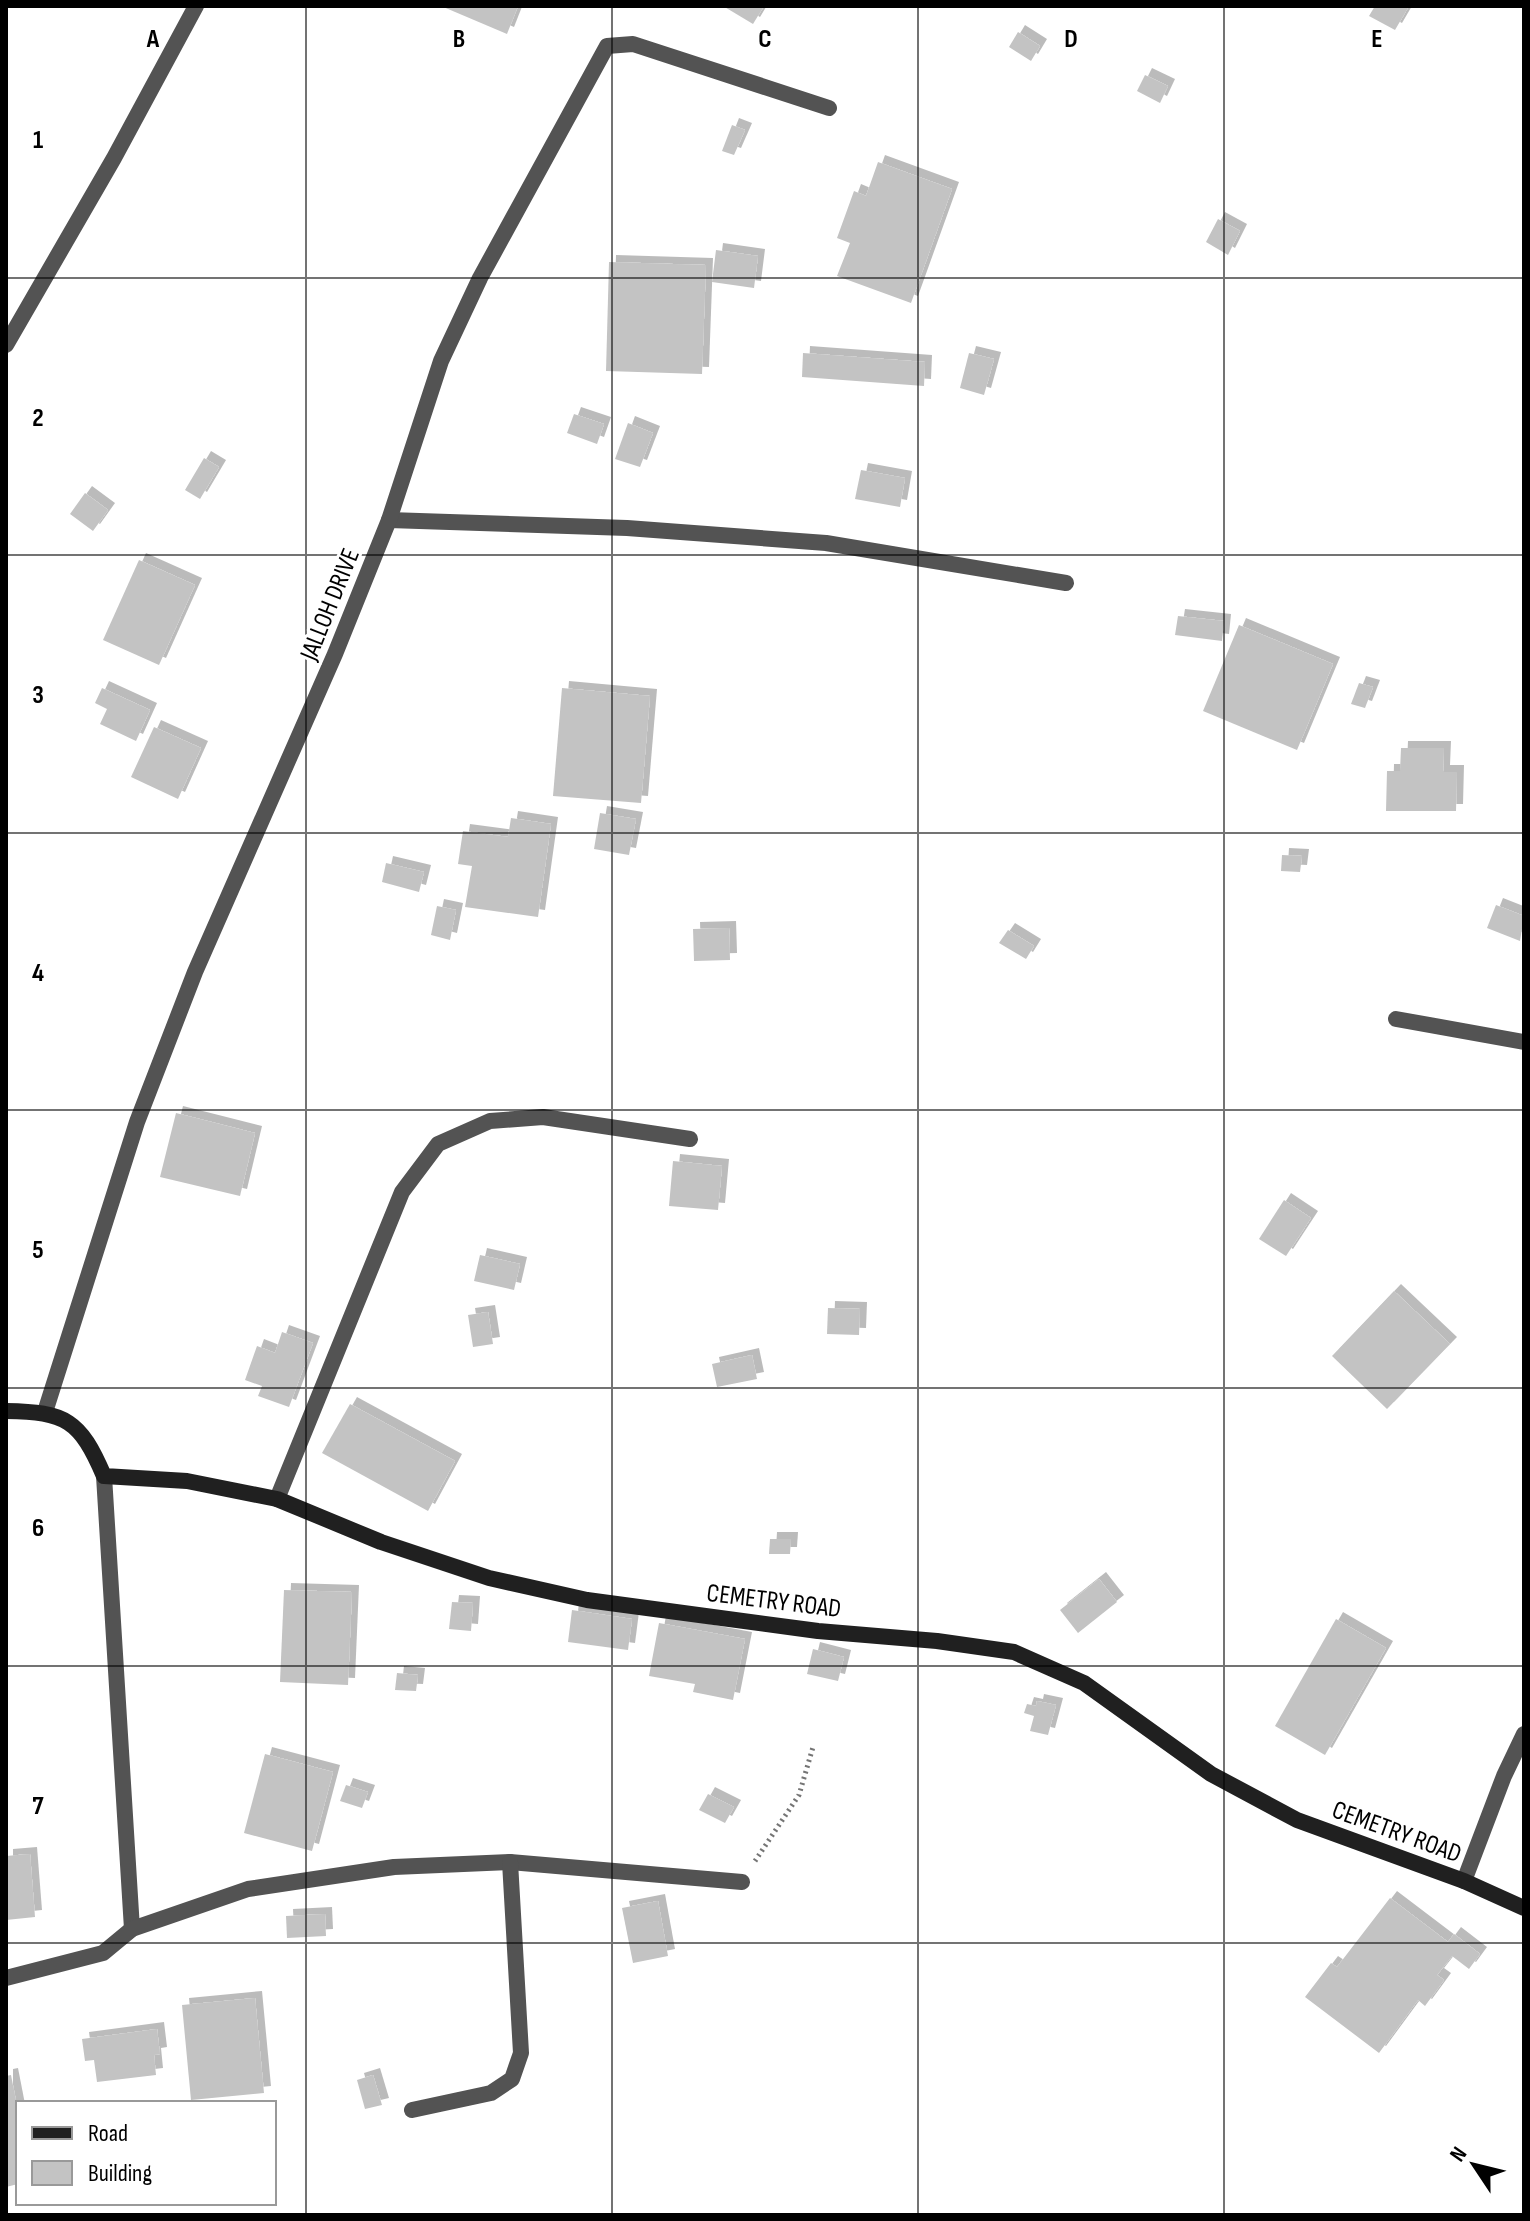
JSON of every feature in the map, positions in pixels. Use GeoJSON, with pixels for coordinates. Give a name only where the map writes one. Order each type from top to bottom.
{"type":"FeatureCollection","features":[{"type":"Feature","properties":{"kind":"street"},"geometry":{"type":"LineString","coordinates":[[6,345],[114,158],[196,6]]}},
{"type":"Feature","properties":{"kind":"street","name":"JALLOH DRIVE"},"geometry":{"type":"LineString","coordinates":[[45,1412],[137,1122],[195,972],[335,654],[389,520],[441,361],[480,278],[607,46],[633,44],[829,108]]}},
{"type":"Feature","properties":{"kind":"street"},"geometry":{"type":"LineString","coordinates":[[389,520],[627,528],[826,543],[1066,583]]}},
{"type":"Feature","properties":{"kind":"street"},"geometry":{"type":"LineString","coordinates":[[1396,1019],[1524,1042]]}},
{"type":"Feature","properties":{"kind":"street"},"geometry":{"type":"LineString","coordinates":[[277,1499],[402,1192],[438,1144],[490,1121],[543,1117],[690,1139]]}},
{"type":"Feature","properties":{"kind":"street"},"geometry":{"type":"LineString","coordinates":[[6,1411],[45,1412],[66,1420],[89,1442],[104,1476],[132,1929]]}},
{"type":"Feature","properties":{"kind":"street","name":"CEMETRY ROAD"},"geometry":{"type":"LineString","coordinates":[[104,1476],[187,1481],[277,1499],[381,1542],[489,1578],[587,1600],[818,1631],[937,1641],[1014,1652],[1084,1683],[1211,1774],[1297,1820],[1464,1881],[1524,1908]]}},
{"type":"Feature","properties":{"kind":"street"},"geometry":{"type":"LineString","coordinates":[[1464,1881],[1504,1776],[1524,1734]]}},
{"type":"Feature","properties":{"kind":"street"},"geometry":{"type":"LineString","coordinates":[[412,2110],[491,2093],[512,2079],[521,2053],[510,1862]]}},
{"type":"Feature","properties":{"kind":"street"},"geometry":{"type":"LineString","coordinates":[[6,1978],[103,1953],[132,1929],[248,1889],[394,1867],[510,1862],[742,1882]]}},
{"type":"Feature","properties":{"kind":"path"},"geometry":{"type":"LineString","coordinates":[[742,1882],[799,1795],[813,1747]]}},
{"type":"Feature","properties":{"kind":"building"},"geometry":{"type":"Polygon","coordinates":[[[441,6],[518,6],[507,34],[441,6]]]}},
{"type":"Feature","properties":{"kind":"building"},"geometry":{"type":"Polygon","coordinates":[[[723,6],[764,6],[753,24],[723,6]]]}},
{"type":"Feature","properties":{"kind":"building"},"geometry":{"type":"Polygon","coordinates":[[[1375,6],[1409,6],[1395,30],[1369,16],[1375,6]]]}},
{"type":"Feature","properties":{"kind":"building"},"geometry":{"type":"Polygon","coordinates":[[[1018,32],[1040,46],[1031,61],[1009,47],[1018,32]]]}},
{"type":"Feature","properties":{"kind":"building"},"geometry":{"type":"Polygon","coordinates":[[[1145,75],[1168,86],[1160,103],[1137,91],[1145,75]]]}},
{"type":"Feature","properties":{"kind":"building"},"geometry":{"type":"Polygon","coordinates":[[[732,125],[745,130],[734,155],[722,151],[732,125]]]}},
{"type":"Feature","properties":{"kind":"building"},"geometry":{"type":"Polygon","coordinates":[[[878,162],[952,189],[911,303],[837,276],[850,243],[837,238],[854,191],[866,196],[878,162]]]}},
{"type":"Feature","properties":{"kind":"building"},"geometry":{"type":"Polygon","coordinates":[[[1218,219],[1240,231],[1228,255],[1206,242],[1218,219]]]}},
{"type":"Feature","properties":{"kind":"building"},"geometry":{"type":"Polygon","coordinates":[[[716,250],[758,256],[754,288],[712,282],[716,250]]]}},
{"type":"Feature","properties":{"kind":"building"},"geometry":{"type":"Polygon","coordinates":[[[609,262],[706,265],[702,374],[606,371],[609,262]]]}},
{"type":"Feature","properties":{"kind":"building"},"geometry":{"type":"Polygon","coordinates":[[[803,353],[925,362],[924,386],[802,377],[803,353]]]}},
{"type":"Feature","properties":{"kind":"building"},"geometry":{"type":"Polygon","coordinates":[[[969,353],[994,359],[984,395],[960,388],[969,353]]]}},
{"type":"Feature","properties":{"kind":"building"},"geometry":{"type":"Polygon","coordinates":[[[574,414],[604,424],[597,444],[567,433],[574,414]]]}},
{"type":"Feature","properties":{"kind":"building"},"geometry":{"type":"Polygon","coordinates":[[[628,423],[653,433],[640,467],[615,459],[628,423]]]}},
{"type":"Feature","properties":{"kind":"building"},"geometry":{"type":"Polygon","coordinates":[[[204,458],[219,467],[200,499],[185,490],[204,458]]]}},
{"type":"Feature","properties":{"kind":"building"},"geometry":{"type":"Polygon","coordinates":[[[861,470],[905,478],[900,507],[855,499],[861,470]]]}},
{"type":"Feature","properties":{"kind":"building"},"geometry":{"type":"Polygon","coordinates":[[[85,493],[108,510],[93,531],[70,514],[85,493]]]}},
{"type":"Feature","properties":{"kind":"building"},"geometry":{"type":"Polygon","coordinates":[[[139,560],[195,585],[159,665],[103,640],[139,560]]]}},
{"type":"Feature","properties":{"kind":"building"},"geometry":{"type":"Polygon","coordinates":[[[1178,616],[1224,621],[1222,641],[1175,635],[1178,616]]]}},
{"type":"Feature","properties":{"kind":"building"},"geometry":{"type":"Polygon","coordinates":[[[1239,625],[1333,664],[1297,750],[1203,711],[1239,625]]]}},
{"type":"Feature","properties":{"kind":"building"},"geometry":{"type":"Polygon","coordinates":[[[1359,683],[1373,687],[1365,708],[1351,704],[1359,683]]]}},
{"type":"Feature","properties":{"kind":"building"},"geometry":{"type":"Polygon","coordinates":[[[102,688],[150,710],[136,741],[100,724],[107,709],[95,703],[102,688]]]}},
{"type":"Feature","properties":{"kind":"building"},"geometry":{"type":"Polygon","coordinates":[[[562,688],[650,696],[641,803],[553,796],[562,688]]]}},
{"type":"Feature","properties":{"kind":"building"},"geometry":{"type":"Polygon","coordinates":[[[154,727],[201,748],[178,799],[131,777],[154,727]]]}},
{"type":"Feature","properties":{"kind":"building"},"geometry":{"type":"Polygon","coordinates":[[[1401,748],[1444,748],[1443,772],[1457,772],[1456,811],[1386,811],[1387,771],[1400,771],[1401,748]]]}},
{"type":"Feature","properties":{"kind":"building"},"geometry":{"type":"Polygon","coordinates":[[[600,813],[636,819],[629,855],[594,849],[600,813]]]}},
{"type":"Feature","properties":{"kind":"building"},"geometry":{"type":"Polygon","coordinates":[[[511,818],[551,824],[538,917],[465,907],[472,866],[458,864],[463,831],[508,837],[511,818]]]}},
{"type":"Feature","properties":{"kind":"building"},"geometry":{"type":"Polygon","coordinates":[[[1282,855],[1302,856],[1300,872],[1281,871],[1282,855]]]}},
{"type":"Feature","properties":{"kind":"building"},"geometry":{"type":"Polygon","coordinates":[[[386,863],[424,872],[419,892],[382,882],[386,863]]]}},
{"type":"Feature","properties":{"kind":"building"},"geometry":{"type":"Polygon","coordinates":[[[1496,905],[1524,916],[1520,941],[1487,928],[1496,905]]]}},
{"type":"Feature","properties":{"kind":"building"},"geometry":{"type":"Polygon","coordinates":[[[437,906],[456,910],[450,940],[431,935],[437,906]]]}},
{"type":"Feature","properties":{"kind":"building"},"geometry":{"type":"Polygon","coordinates":[[[729,928],[730,960],[694,961],[693,929],[729,928]]]}},
{"type":"Feature","properties":{"kind":"building"},"geometry":{"type":"Polygon","coordinates":[[[1008,930],[1034,946],[1026,959],[999,943],[1008,930]]]}},
{"type":"Feature","properties":{"kind":"building"},"geometry":{"type":"Polygon","coordinates":[[[176,1113],[255,1133],[240,1196],[160,1177],[176,1113]]]}},
{"type":"Feature","properties":{"kind":"building"},"geometry":{"type":"Polygon","coordinates":[[[673,1161],[722,1166],[718,1210],[669,1206],[673,1161]]]}},
{"type":"Feature","properties":{"kind":"building"},"geometry":{"type":"Polygon","coordinates":[[[1284,1200],[1311,1218],[1286,1256],[1259,1239],[1284,1200]]]}},
{"type":"Feature","properties":{"kind":"building"},"geometry":{"type":"Polygon","coordinates":[[[480,1255],[520,1264],[514,1290],[474,1281],[480,1255]]]}},
{"type":"Feature","properties":{"kind":"building"},"geometry":{"type":"Polygon","coordinates":[[[1394,1291],[1450,1344],[1387,1409],[1332,1356],[1394,1291]]]}},
{"type":"Feature","properties":{"kind":"building"},"geometry":{"type":"Polygon","coordinates":[[[828,1308],[860,1309],[859,1335],[827,1334],[828,1308]]]}},
{"type":"Feature","properties":{"kind":"building"},"geometry":{"type":"Polygon","coordinates":[[[488,1312],[493,1344],[473,1347],[468,1315],[488,1312]]]}},
{"type":"Feature","properties":{"kind":"building"},"geometry":{"type":"Polygon","coordinates":[[[282,1332],[313,1343],[289,1407],[258,1396],[262,1386],[245,1380],[257,1346],[275,1353],[282,1332]]]}},
{"type":"Feature","properties":{"kind":"building"},"geometry":{"type":"Polygon","coordinates":[[[752,1355],[757,1379],[717,1387],[712,1364],[752,1355]]]}},
{"type":"Feature","properties":{"kind":"building"},"geometry":{"type":"Polygon","coordinates":[[[350,1404],[455,1461],[428,1511],[322,1453],[350,1404]]]}},
{"type":"Feature","properties":{"kind":"building"},"geometry":{"type":"Polygon","coordinates":[[[770,1539],[791,1539],[790,1554],[769,1554],[770,1539]]]}},
{"type":"Feature","properties":{"kind":"building"},"geometry":{"type":"Polygon","coordinates":[[[1099,1579],[1117,1602],[1078,1633],[1060,1610],[1099,1579]]]}},
{"type":"Feature","properties":{"kind":"building"},"geometry":{"type":"Polygon","coordinates":[[[284,1590],[352,1592],[348,1685],[280,1682],[284,1590]]]}},
{"type":"Feature","properties":{"kind":"building"},"geometry":{"type":"Polygon","coordinates":[[[452,1602],[473,1603],[471,1631],[449,1629],[452,1602]]]}},
{"type":"Feature","properties":{"kind":"building"},"geometry":{"type":"Polygon","coordinates":[[[572,1610],[632,1619],[628,1650],[568,1642],[572,1610]]]}},
{"type":"Feature","properties":{"kind":"building"},"geometry":{"type":"Polygon","coordinates":[[[1336,1619],[1386,1648],[1325,1755],[1275,1726],[1336,1619]]]}},
{"type":"Feature","properties":{"kind":"building"},"geometry":{"type":"Polygon","coordinates":[[[659,1623],[745,1639],[733,1700],[693,1692],[695,1684],[649,1676],[659,1623]]]}},
{"type":"Feature","properties":{"kind":"building"},"geometry":{"type":"Polygon","coordinates":[[[813,1649],[844,1657],[838,1681],[807,1674],[813,1649]]]}},
{"type":"Feature","properties":{"kind":"building"},"geometry":{"type":"Polygon","coordinates":[[[397,1673],[418,1675],[416,1691],[395,1690],[397,1673]]]}},
{"type":"Feature","properties":{"kind":"building"},"geometry":{"type":"Polygon","coordinates":[[[1037,1701],[1056,1705],[1048,1735],[1030,1731],[1034,1716],[1024,1713],[1027,1704],[1036,1706],[1037,1701]]]}},
{"type":"Feature","properties":{"kind":"building"},"geometry":{"type":"Polygon","coordinates":[[[265,1754],[333,1772],[312,1851],[244,1833],[265,1754]]]}},
{"type":"Feature","properties":{"kind":"building"},"geometry":{"type":"Polygon","coordinates":[[[346,1785],[368,1792],[362,1808],[340,1801],[346,1785]]]}},
{"type":"Feature","properties":{"kind":"building"},"geometry":{"type":"Polygon","coordinates":[[[708,1794],[734,1807],[725,1823],[699,1810],[708,1794]]]}},
{"type":"Feature","properties":{"kind":"building"},"geometry":{"type":"Polygon","coordinates":[[[30,1854],[35,1917],[6,1920],[6,1856],[30,1854]]]}},
{"type":"Feature","properties":{"kind":"building"},"geometry":{"type":"Polygon","coordinates":[[[1390,1898],[1448,1942],[1454,1934],[1480,1954],[1469,1969],[1452,1956],[1437,1975],[1444,1980],[1425,2006],[1418,2000],[1379,2053],[1305,1997],[1331,1963],[1337,1967],[1390,1898]]]}},
{"type":"Feature","properties":{"kind":"building"},"geometry":{"type":"Polygon","coordinates":[[[658,1901],[668,1956],[633,1963],[622,1908],[658,1901]]]}},
{"type":"Feature","properties":{"kind":"building"},"geometry":{"type":"Polygon","coordinates":[[[325,1914],[326,1936],[287,1938],[286,1916],[325,1914]]]}},
{"type":"Feature","properties":{"kind":"building"},"geometry":{"type":"Polygon","coordinates":[[[255,1998],[264,2093],[191,2100],[182,2005],[255,1998]]]}},
{"type":"Feature","properties":{"kind":"building"},"geometry":{"type":"Polygon","coordinates":[[[157,2029],[160,2054],[154,2055],[156,2075],[97,2082],[94,2060],[85,2061],[82,2039],[157,2029]]]}},
{"type":"Feature","properties":{"kind":"building"},"geometry":{"type":"Polygon","coordinates":[[[11,2075],[16,2101],[16,2184],[6,2187],[6,2076],[11,2075]]]}},
{"type":"Feature","properties":{"kind":"building"},"geometry":{"type":"Polygon","coordinates":[[[373,2075],[382,2105],[365,2109],[357,2080],[373,2075]]]}}]}
